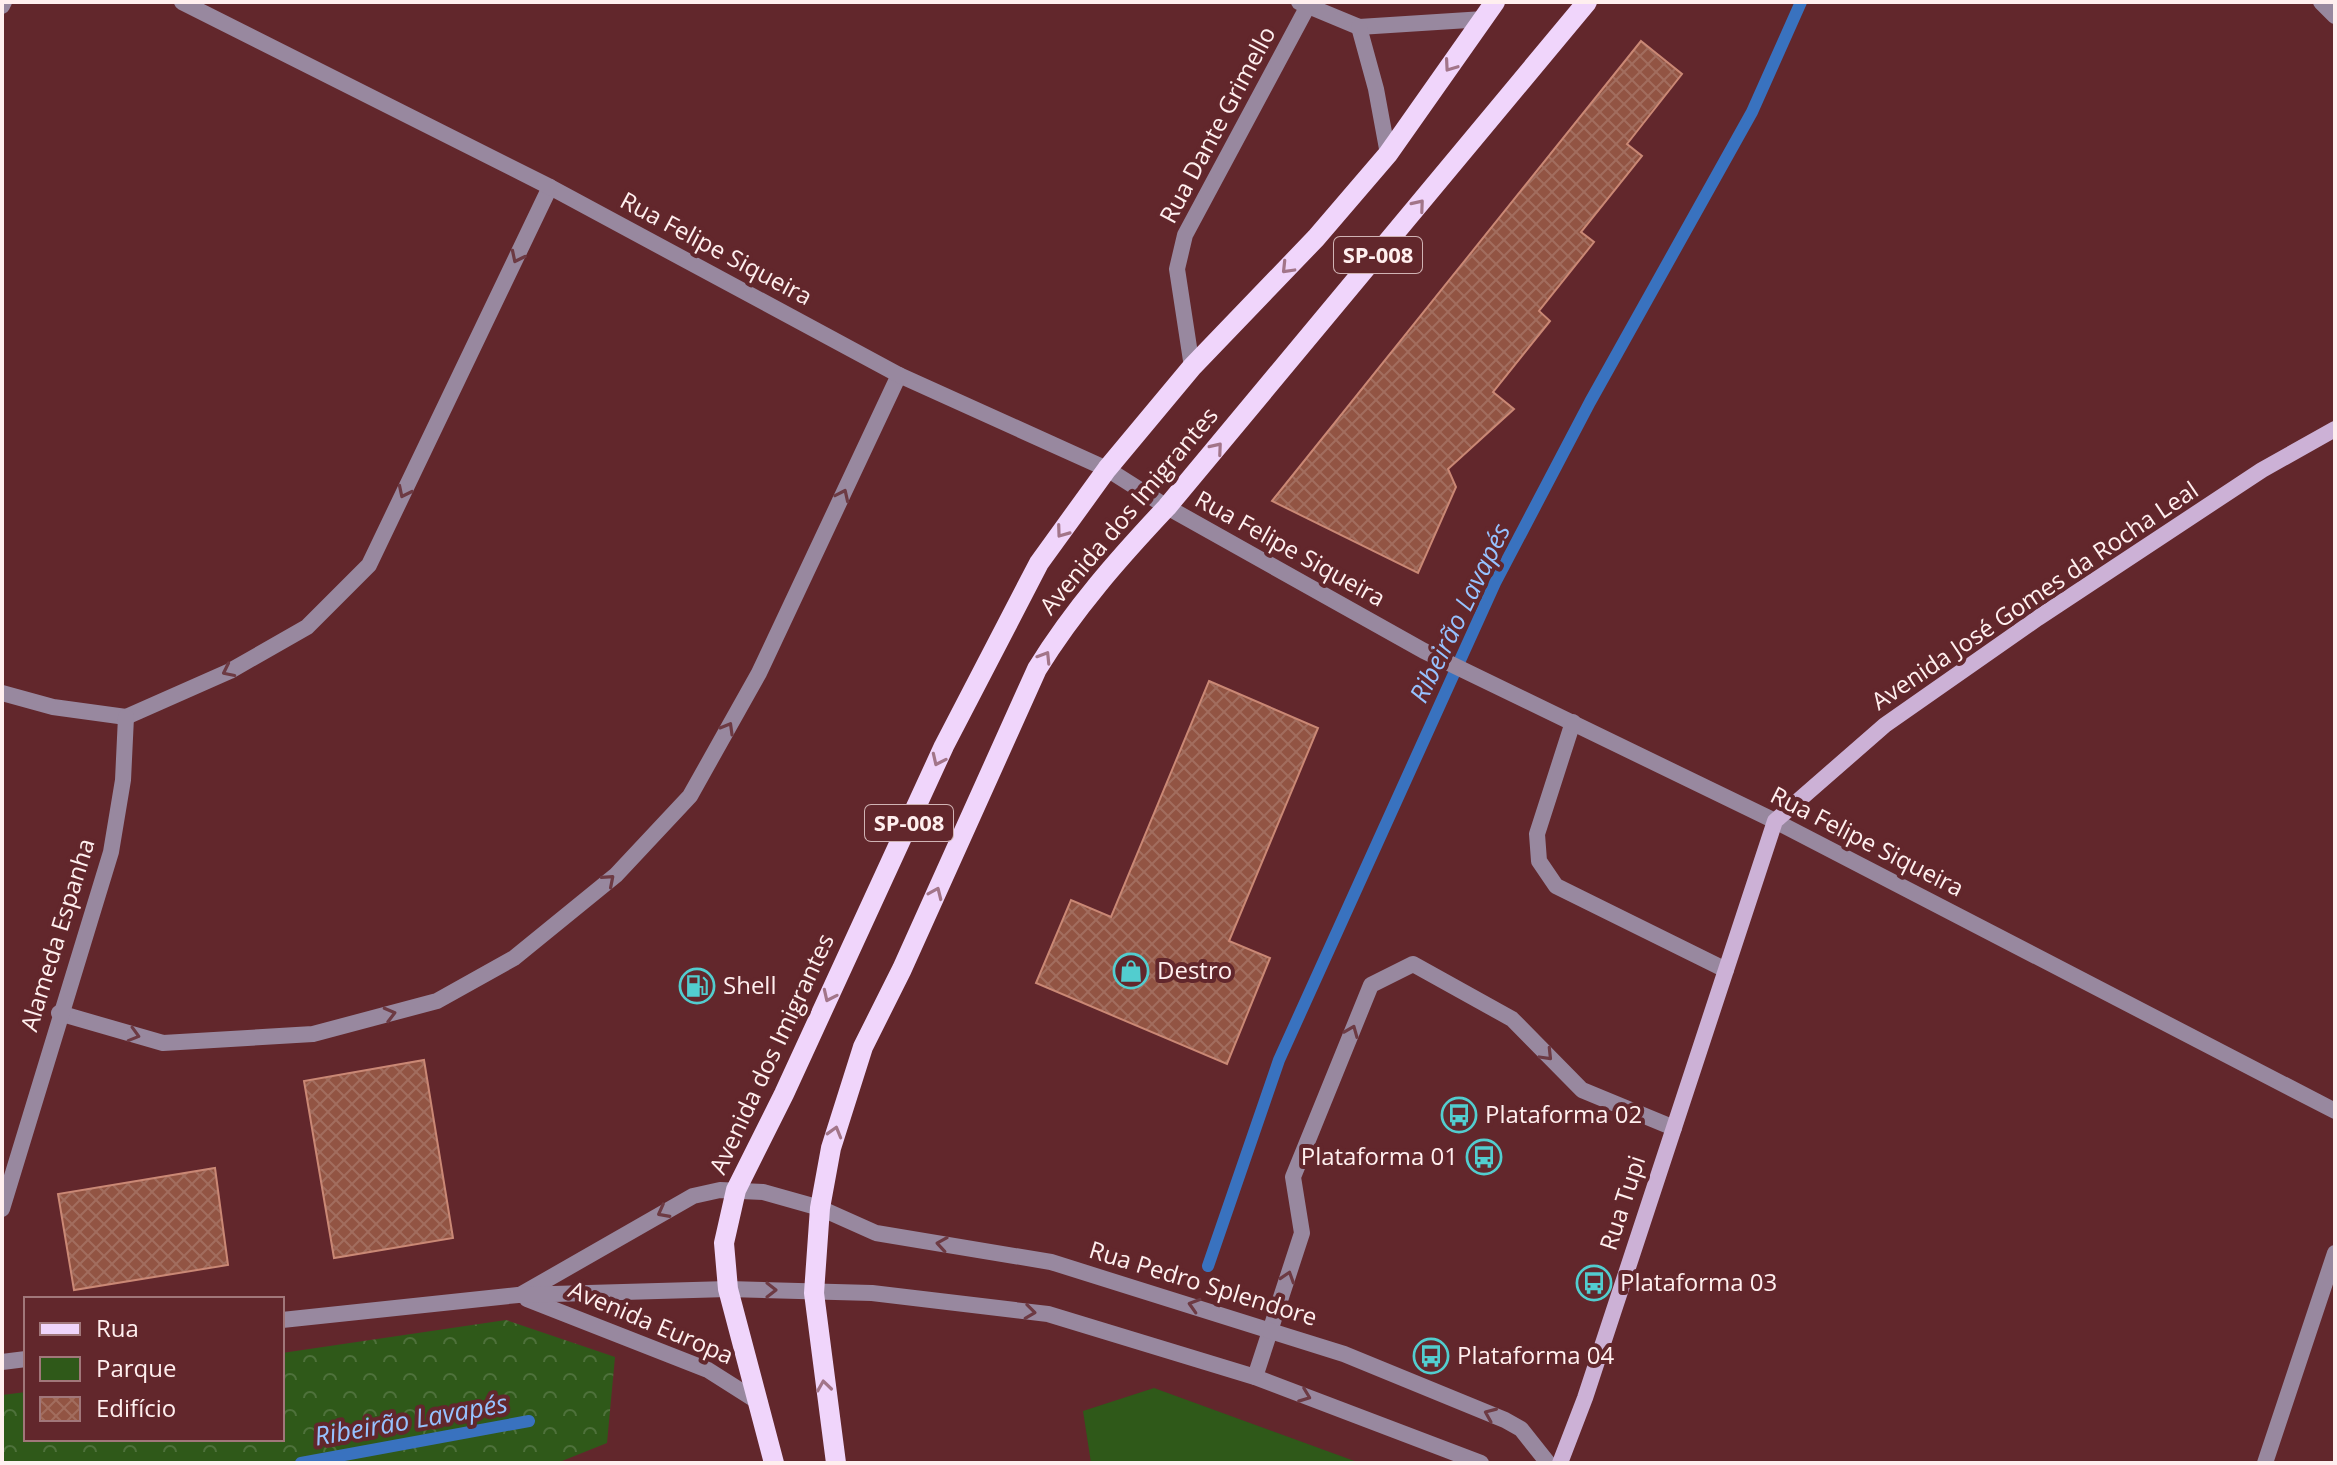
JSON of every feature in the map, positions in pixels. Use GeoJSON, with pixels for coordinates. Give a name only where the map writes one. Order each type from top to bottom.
{"type":"FeatureCollection","features":[{"type":"Feature","properties":{"kind":"main road","name":"Avenida dos Imigrantes"},"geometry":{"type":"LineString","coordinates":[[836,1463],[814,1293],[820,1208],[831,1148],[863,1047],[902,969],[1037,669],[1074,613],[1167,507],[1587,2]]}},
{"type":"Feature","properties":{"kind":"main road","name":"Avenida dos Imigrantes"},"geometry":{"type":"LineString","coordinates":[[774,1463],[761,1404],[728,1289],[724,1243],[736,1190],[944,746],[1039,563],[1107,469],[1192,367],[1316,238],[1388,154],[1489,10]]}},
{"type":"Feature","properties":{"kind":"main road","name":"Avenida José Gomes da Rocha Leal"},"geometry":{"type":"LineString","coordinates":[[1775,821],[1885,725],[2262,470],[2335,429]]}},
{"type":"Feature","properties":{"kind":"main road","name":"Rua Tupi"},"geometry":{"type":"LineString","coordinates":[[1560,1463],[1775,821]]}},
{"type":"Feature","properties":{"kind":"street","name":"Rua Felipe Siqueira"},"geometry":{"type":"LineString","coordinates":[[182,2],[550,187],[899,375],[1107,469],[1167,507],[1496,689],[1573,722],[1775,821],[2335,1111]]}},
{"type":"Feature","properties":{"kind":"street"},"geometry":{"type":"LineString","coordinates":[[2321,2],[2335,16]]}},
{"type":"Feature","properties":{"kind":"street"},"geometry":{"type":"LineString","coordinates":[[1306,4],[1359,27],[1489,10]]}},
{"type":"Feature","properties":{"kind":"street","name":"Rua Dante Grimello"},"geometry":{"type":"LineString","coordinates":[[1192,367],[1177,269],[1185,235],[1306,4]]}},
{"type":"Feature","properties":{"kind":"street"},"geometry":{"type":"LineString","coordinates":[[1359,27],[1376,89],[1388,154]]}},
{"type":"Feature","properties":{"kind":"street"},"geometry":{"type":"LineString","coordinates":[[2,693],[53,707],[126,717],[230,671],[307,627],[369,565],[550,187]]}},
{"type":"Feature","properties":{"kind":"street"},"geometry":{"type":"LineString","coordinates":[[59,1013],[163,1043],[313,1034],[437,1001],[514,958],[616,875],[690,796],[759,673],[899,375]]}},
{"type":"Feature","properties":{"kind":"street","name":"Alameda Espanha"},"geometry":{"type":"LineString","coordinates":[[2,1209],[59,1013],[111,852],[123,780],[126,717]]}},
{"type":"Feature","properties":{"kind":"street"},"geometry":{"type":"LineString","coordinates":[[1573,722],[1537,834],[1539,861],[1556,886],[1726,970]]}},
{"type":"Feature","properties":{"kind":"street"},"geometry":{"type":"LineString","coordinates":[[1255,1377],[1302,1233],[1293,1177],[1371,985],[1413,964],[1512,1019],[1582,1090],[1674,1128]]}},
{"type":"Feature","properties":{"kind":"street","name":"Avenida Europa"},"geometry":{"type":"LineString","coordinates":[[518,1295],[693,1196],[736,1190],[763,1192],[820,1208]]}},
{"type":"Feature","properties":{"kind":"street","name":"Rua Pedro Splendore"},"geometry":{"type":"LineString","coordinates":[[820,1208],[876,1233],[1051,1262],[1344,1354],[1505,1420],[1521,1429],[1548,1463]]}},
{"type":"Feature","properties":{"kind":"street"},"geometry":{"type":"LineString","coordinates":[[2265,1463],[2335,1253]]}},
{"type":"Feature","properties":{"kind":"street","name":"Avenida Europa"},"geometry":{"type":"LineString","coordinates":[[284,1320],[518,1295],[728,1289],[814,1293]]}},
{"type":"Feature","properties":{"kind":"street"},"geometry":{"type":"LineString","coordinates":[[814,1293],[872,1293],[1048,1314],[1255,1377],[1481,1463]]}},
{"type":"Feature","properties":{"kind":"street","name":"Avenida Europa"},"geometry":{"type":"LineString","coordinates":[[518,1295],[708,1370],[761,1404]]}},
{"type":"Feature","properties":{"kind":"street"},"geometry":{"type":"LineString","coordinates":[[2,1362],[24,1359]]}},
{"type":"Feature","properties":{"kind":"green space"},"geometry":{"type":"Polygon","coordinates":[[[506,1320],[615,1357],[607,1443],[557,1463],[2,1463],[2,1395],[24,1392],[24,1441],[284,1441],[284,1353],[506,1320]]]}},
{"type":"Feature","properties":{"kind":"green space"},"geometry":{"type":"Polygon","coordinates":[[[1154,1388],[1360,1463],[1091,1463],[1083,1411],[1154,1388]]]}},
{"type":"Feature","properties":{"kind":"building"},"geometry":{"type":"Polygon","coordinates":[[[1641,41],[1682,74],[1627,144],[1642,156],[1581,232],[1594,242],[1539,311],[1550,321],[1493,392],[1514,409],[1448,469],[1456,487],[1418,573],[1272,501],[1641,41]]]}},
{"type":"Feature","properties":{"kind":"building"},"geometry":{"type":"Polygon","coordinates":[[[1209,681],[1318,728],[1229,941],[1270,958],[1227,1064],[1036,983],[1071,900],[1111,917],[1209,681]]]}},
{"type":"Feature","properties":{"kind":"building"},"geometry":{"type":"Polygon","coordinates":[[[424,1060],[453,1238],[334,1258],[304,1081],[424,1060]]]}},
{"type":"Feature","properties":{"kind":"building"},"geometry":{"type":"Polygon","coordinates":[[[215,1168],[228,1265],[74,1290],[58,1194],[215,1168]]]}},
{"type":"Feature","properties":{"kind":"waterway","name":"Ribeirão Lavapés"},"geometry":{"type":"LineString","coordinates":[[1208,1266],[1279,1060],[1495,583],[1590,402],[1752,112],[1801,2]]}},
{"type":"Feature","properties":{"kind":"waterway","name":"Ribeirão Lavapés"},"geometry":{"type":"LineString","coordinates":[[301,1463],[529,1421]]}},
{"type":"Feature","properties":{"kind":"place","name":"Destro"},"geometry":{"type":"Point","coordinates":[1131,971]}},
{"type":"Feature","properties":{"kind":"place","name":"Shell"},"geometry":{"type":"Point","coordinates":[697,986]}},
{"type":"Feature","properties":{"kind":"place","name":"Plataforma 02"},"geometry":{"type":"Point","coordinates":[1459,1115]}},
{"type":"Feature","properties":{"kind":"place","name":"Plataforma 01"},"geometry":{"type":"Point","coordinates":[1484,1157]}},
{"type":"Feature","properties":{"kind":"place","name":"Plataforma 03"},"geometry":{"type":"Point","coordinates":[1594,1283]}},
{"type":"Feature","properties":{"kind":"place","name":"Plataforma 04"},"geometry":{"type":"Point","coordinates":[1431,1356]}}]}
